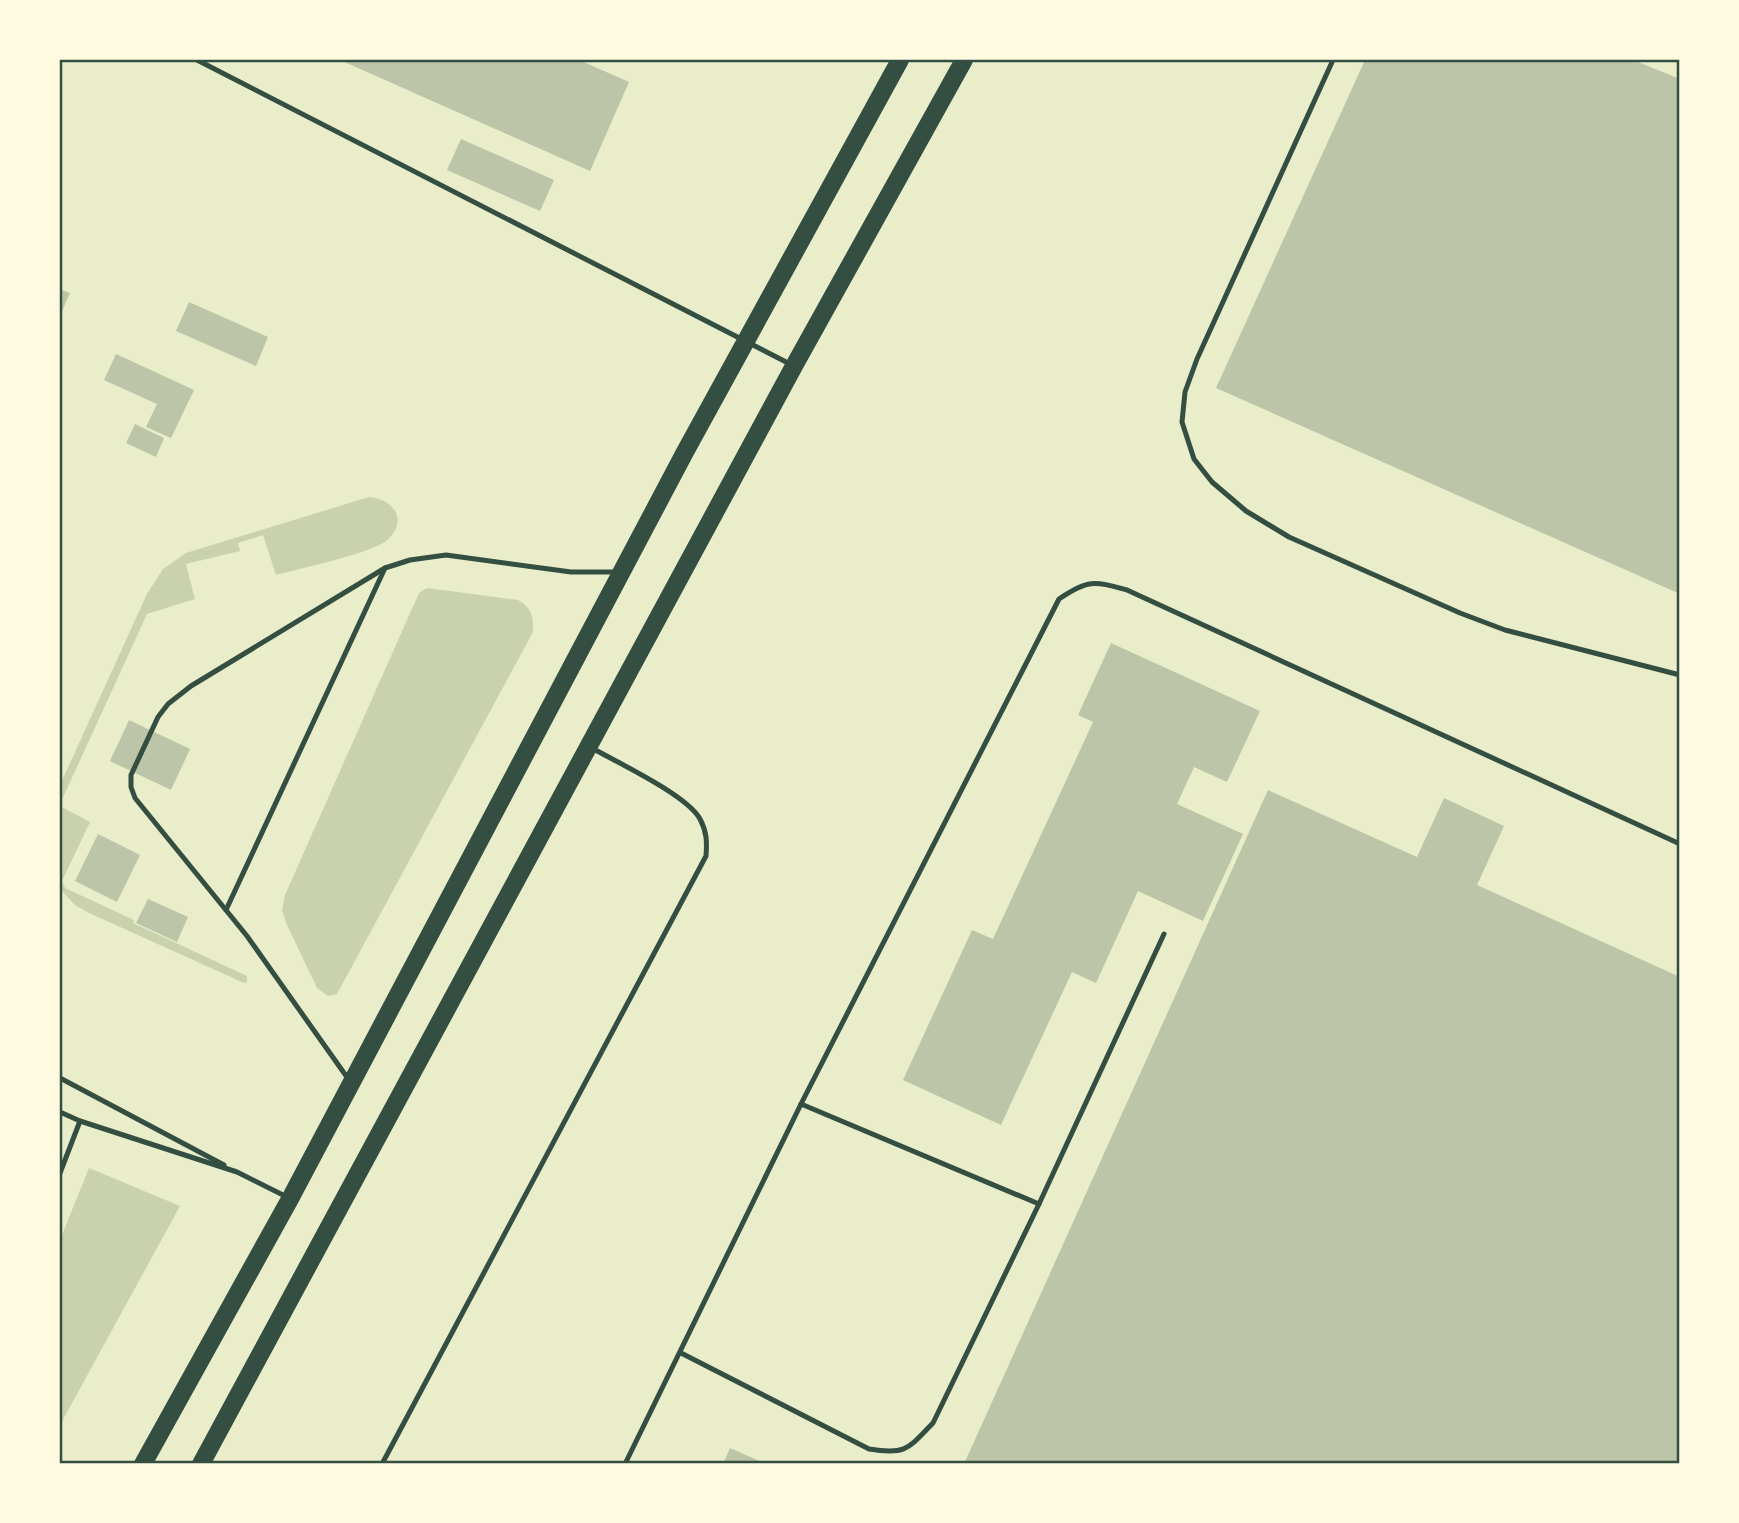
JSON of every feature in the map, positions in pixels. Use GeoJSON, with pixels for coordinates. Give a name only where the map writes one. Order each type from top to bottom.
{"type":"FeatureCollection","features":[{"type":"Feature","properties":{"kind":"main road"},"geometry":{"type":"LineString","coordinates":[[143,1464],[290,1199],[621,572],[900,60]]}},
{"type":"Feature","properties":{"kind":"main road"},"geometry":{"type":"LineString","coordinates":[[201,1464],[794,366],[964,60]]}},
{"type":"Feature","properties":{"kind":"lane"},"geometry":{"type":"LineString","coordinates":[[197,60],[794,366]]}},
{"type":"Feature","properties":{"kind":"lane"},"geometry":{"type":"LineString","coordinates":[[1333,60],[1202,347],[1185,392],[1182,422],[1194,459],[1212,482],[1246,511],[1301,543],[1505,630],[1679,674]]}},
{"type":"Feature","properties":{"kind":"lane"},"geometry":{"type":"LineString","coordinates":[[351,1083],[290,994],[135,798],[131,775],[158,716],[191,685],[385,568],[410,560],[446,555],[571,572],[621,572]]}},
{"type":"Feature","properties":{"kind":"lane"},"geometry":{"type":"LineString","coordinates":[[226,910],[385,568]]}},
{"type":"Feature","properties":{"kind":"lane"},"geometry":{"type":"LineString","coordinates":[[625,1464],[801,1104],[1059,599],[1075,588],[1096,582],[1128,590],[1679,844]]}},
{"type":"Feature","properties":{"kind":"lane"},"geometry":{"type":"LineString","coordinates":[[382,1464],[706,856],[708,837],[699,817],[682,800],[588,747]]}},
{"type":"Feature","properties":{"kind":"lane"},"geometry":{"type":"LineString","coordinates":[[681,1353],[869,1450],[894,1453],[913,1444],[933,1423],[1039,1204],[1164,934]]}},
{"type":"Feature","properties":{"kind":"lane"},"geometry":{"type":"LineString","coordinates":[[60,1078],[290,1199]]}},
{"type":"Feature","properties":{"kind":"lane"},"geometry":{"type":"LineString","coordinates":[[801,1104],[1039,1204]]}},
{"type":"Feature","properties":{"kind":"lane"},"geometry":{"type":"LineString","coordinates":[[60,1112],[80,1121],[237,1171]]}},
{"type":"Feature","properties":{"kind":"lane"},"geometry":{"type":"LineString","coordinates":[[60,1173],[80,1121]]}},
{"type":"Feature","properties":{"kind":"lane"},"geometry":{"type":"LineString","coordinates":[[209,1464],[211,1445]]}},
{"type":"Feature","properties":{"kind":"green space"},"geometry":{"type":"Polygon","coordinates":[[[369,497],[386,502],[398,519],[393,534],[386,541],[366,551],[276,575],[263,535],[238,543],[240,551],[186,564],[195,599],[147,614],[60,804],[60,785],[147,594],[163,569],[186,553],[369,497]]]}},
{"type":"Feature","properties":{"kind":"green space"},"geometry":{"type":"Polygon","coordinates":[[[427,588],[518,600],[531,613],[533,632],[337,994],[328,996],[317,988],[287,925],[282,910],[285,895],[419,593],[427,588]]]}},
{"type":"Feature","properties":{"kind":"green space"},"geometry":{"type":"Polygon","coordinates":[[[60,806],[90,822],[62,881],[65,888],[247,976],[247,982],[244,983],[75,905],[60,889],[60,806]]]}},
{"type":"Feature","properties":{"kind":"green space"},"geometry":{"type":"Polygon","coordinates":[[[89,1168],[180,1206],[60,1425],[60,1240],[89,1168]]]}},
{"type":"Feature","properties":{"kind":"building"},"geometry":{"type":"Polygon","coordinates":[[[340,60],[579,60],[629,82],[590,171],[340,60]]]}},
{"type":"Feature","properties":{"kind":"building"},"geometry":{"type":"Polygon","coordinates":[[[1365,60],[1633,60],[1680,79],[1680,594],[1216,388],[1365,60]]]}},
{"type":"Feature","properties":{"kind":"building"},"geometry":{"type":"Polygon","coordinates":[[[461,139],[554,180],[540,211],[447,170],[461,139]]]}},
{"type":"Feature","properties":{"kind":"building"},"geometry":{"type":"Polygon","coordinates":[[[60,289],[70,293],[60,316],[60,289]]]}},
{"type":"Feature","properties":{"kind":"building"},"geometry":{"type":"Polygon","coordinates":[[[189,302],[268,337],[256,366],[176,331],[189,302]]]}},
{"type":"Feature","properties":{"kind":"building"},"geometry":{"type":"Polygon","coordinates":[[[116,354],[194,390],[171,438],[146,427],[157,404],[104,380],[116,354]]]}},
{"type":"Feature","properties":{"kind":"building"},"geometry":{"type":"Polygon","coordinates":[[[135,424],[164,438],[156,457],[126,443],[135,424]]]}},
{"type":"Feature","properties":{"kind":"building"},"geometry":{"type":"Polygon","coordinates":[[[1111,643],[1260,711],[1227,782],[1194,767],[1177,804],[1243,834],[1203,921],[1138,891],[1096,983],[1072,972],[1001,1125],[903,1080],[972,930],[993,939],[1093,722],[1078,715],[1111,643]]]}},
{"type":"Feature","properties":{"kind":"building"},"geometry":{"type":"Polygon","coordinates":[[[129,720],[190,749],[171,790],[110,761],[129,720]]]}},
{"type":"Feature","properties":{"kind":"building"},"geometry":{"type":"Polygon","coordinates":[[[1268,790],[1417,857],[1444,798],[1504,826],[1477,885],[1680,977],[1680,1464],[964,1464],[1268,790]]]}},
{"type":"Feature","properties":{"kind":"building"},"geometry":{"type":"Polygon","coordinates":[[[98,834],[140,855],[117,902],[75,881],[98,834]]]}},
{"type":"Feature","properties":{"kind":"building"},"geometry":{"type":"Polygon","coordinates":[[[148,899],[188,917],[177,942],[136,923],[148,899]]]}},
{"type":"Feature","properties":{"kind":"building"},"geometry":{"type":"Polygon","coordinates":[[[730,1448],[766,1464],[723,1464],[730,1448]]]}}]}
